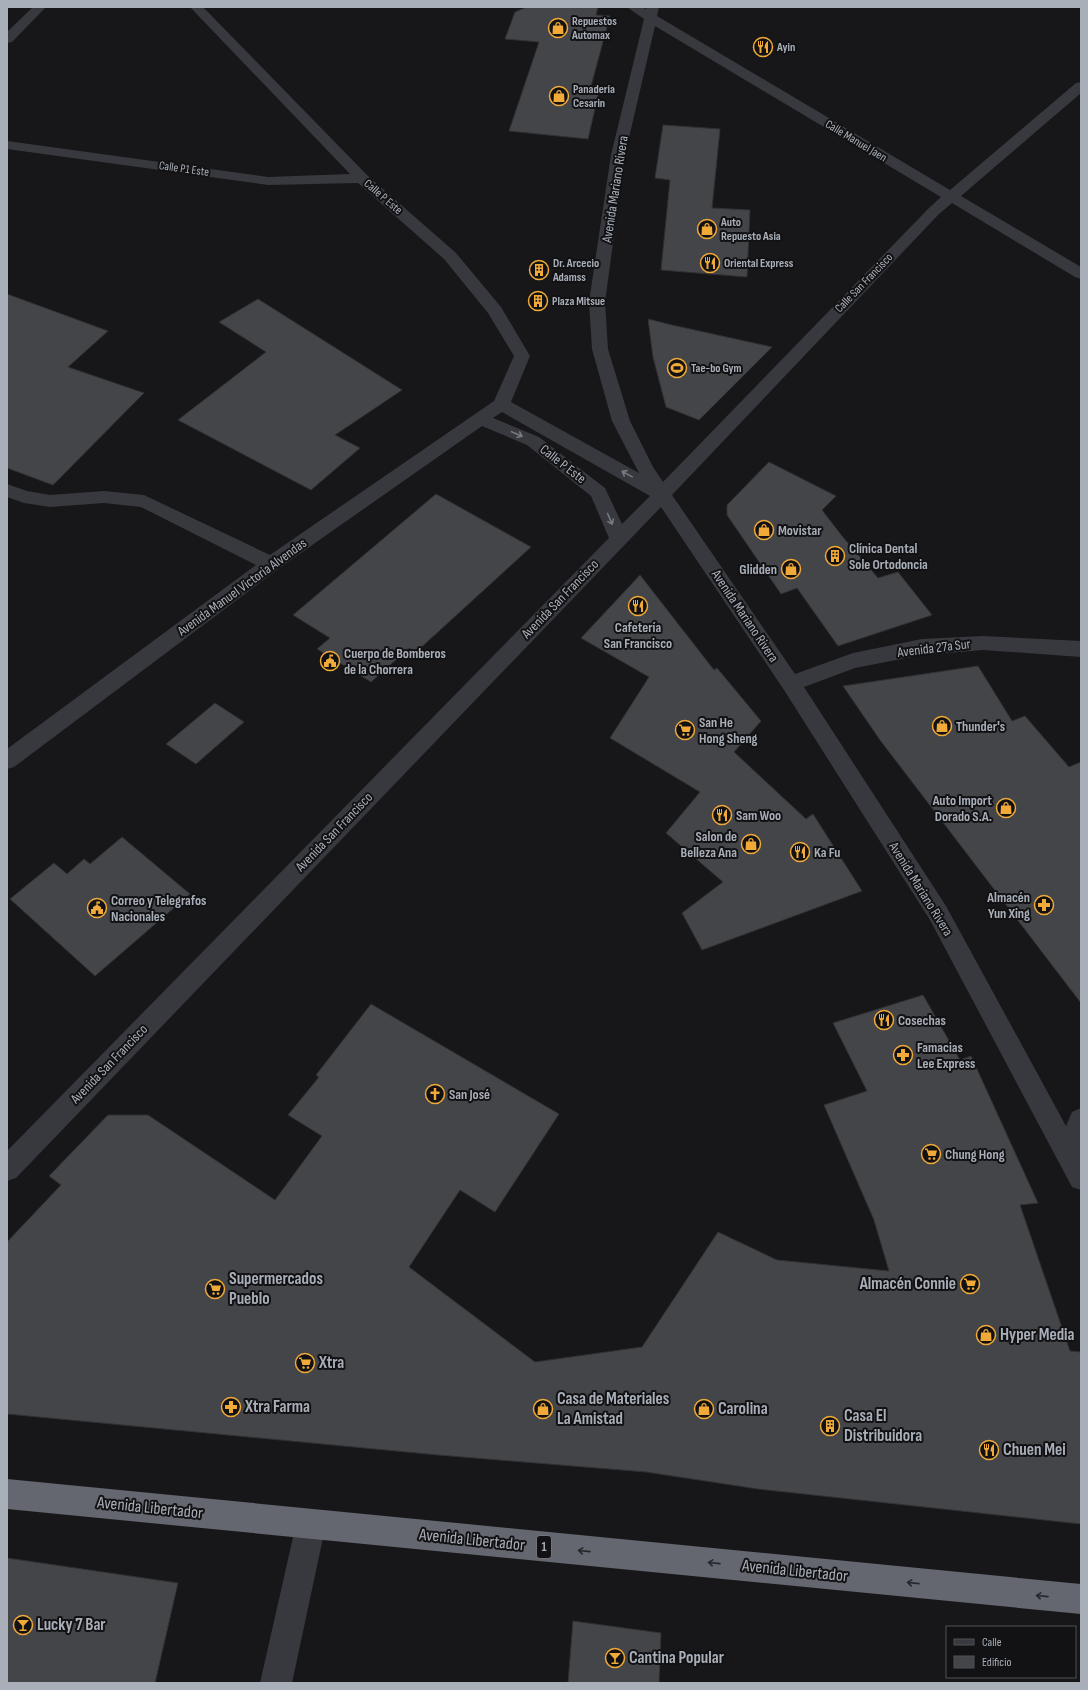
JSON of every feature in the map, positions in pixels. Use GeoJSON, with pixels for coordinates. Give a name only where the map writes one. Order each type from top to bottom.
{"type":"FeatureCollection","features":[{"type":"Feature","properties":{"kind":"highway","name":"Avenida Libertador"},"geometry":{"type":"LineString","coordinates":[[7,1494],[1081,1599]]}},
{"type":"Feature","properties":{"kind":"street"},"geometry":{"type":"LineString","coordinates":[[7,39],[40,7]]}},
{"type":"Feature","properties":{"kind":"street","name":"Calle P Este"},"geometry":{"type":"LineString","coordinates":[[196,7],[362,178],[450,256],[495,311],[522,356],[501,404],[481,419]]}},
{"type":"Feature","properties":{"kind":"street","name":"Calle Manuel Jaen"},"geometry":{"type":"LineString","coordinates":[[632,7],[652,13],[948,197],[1081,274]]}},
{"type":"Feature","properties":{"kind":"street","name":"Avenida Mariano Rivera"},"geometry":{"type":"LineString","coordinates":[[652,13],[618,155],[597,302],[600,349],[621,421],[645,469],[661,494],[791,684],[938,913],[1081,1178]]}},
{"type":"Feature","properties":{"kind":"street","name":"Calle San Francisco"},"geometry":{"type":"LineString","coordinates":[[661,494],[948,197],[1081,86]]}},
{"type":"Feature","properties":{"kind":"street","name":"Calle P1 Este"},"geometry":{"type":"LineString","coordinates":[[7,144],[268,181],[362,178]]}},
{"type":"Feature","properties":{"kind":"street","name":"Calle P Este"},"geometry":{"type":"LineString","coordinates":[[501,404],[661,494]]}},
{"type":"Feature","properties":{"kind":"street","name":"Calle P Este"},"geometry":{"type":"LineString","coordinates":[[481,419],[533,441],[599,492],[619,539]]}},
{"type":"Feature","properties":{"kind":"street","name":"Avenida Manuel Victoria Alvendas"},"geometry":{"type":"LineString","coordinates":[[7,761],[271,564],[481,419]]}},
{"type":"Feature","properties":{"kind":"street"},"geometry":{"type":"LineString","coordinates":[[7,490],[24,497],[50,501],[104,496],[144,501],[271,564]]}},
{"type":"Feature","properties":{"kind":"street","name":"Avenida San Francisco"},"geometry":{"type":"LineString","coordinates":[[7,1169],[661,494]]}},
{"type":"Feature","properties":{"kind":"street","name":"Avenida 27a Sur"},"geometry":{"type":"LineString","coordinates":[[791,684],[853,661],[922,647],[983,643],[1081,649]]}},
{"type":"Feature","properties":{"kind":"street"},"geometry":{"type":"LineString","coordinates":[[1068,1153],[1081,1120]]}},
{"type":"Feature","properties":{"kind":"street"},"geometry":{"type":"LineString","coordinates":[[276,1683],[311,1524]]}},
{"type":"Feature","properties":{"kind":"building"},"geometry":{"type":"Polygon","coordinates":[[[527,7],[598,7],[596,15],[610,16],[591,86],[600,87],[588,139],[509,131],[539,42],[505,39],[515,12],[527,7]]]}},
{"type":"Feature","properties":{"kind":"building"},"geometry":{"type":"Polygon","coordinates":[[[663,125],[720,129],[712,208],[750,210],[747,277],[661,270],[670,180],[655,178],[663,125]]]}},
{"type":"Feature","properties":{"kind":"building"},"geometry":{"type":"Polygon","coordinates":[[[7,294],[108,331],[68,367],[144,393],[53,485],[7,468],[7,294]]]}},
{"type":"Feature","properties":{"kind":"building"},"geometry":{"type":"Polygon","coordinates":[[[258,299],[402,390],[335,435],[360,448],[311,490],[178,420],[266,352],[219,322],[258,299]]]}},
{"type":"Feature","properties":{"kind":"building"},"geometry":{"type":"Polygon","coordinates":[[[648,319],[772,347],[699,420],[666,407],[653,357],[648,319]]]}},
{"type":"Feature","properties":{"kind":"building"},"geometry":{"type":"Polygon","coordinates":[[[769,462],[836,496],[822,510],[842,536],[878,578],[898,572],[932,615],[838,646],[797,588],[781,594],[727,515],[727,505],[769,462]]]}},
{"type":"Feature","properties":{"kind":"building"},"geometry":{"type":"Polygon","coordinates":[[[436,494],[531,547],[416,652],[409,648],[371,682],[317,649],[330,638],[293,615],[436,494]]]}},
{"type":"Feature","properties":{"kind":"building"},"geometry":{"type":"Polygon","coordinates":[[[640,575],[714,670],[717,668],[761,721],[734,752],[806,819],[813,814],[862,891],[702,950],[682,913],[723,882],[666,833],[700,792],[610,738],[649,677],[581,638],[640,575]]]}},
{"type":"Feature","properties":{"kind":"building"},"geometry":{"type":"Polygon","coordinates":[[[978,666],[1012,721],[1025,716],[1069,767],[1081,762],[1081,1003],[880,740],[843,686],[978,666]]]}},
{"type":"Feature","properties":{"kind":"building"},"geometry":{"type":"Polygon","coordinates":[[[215,703],[244,722],[196,764],[166,744],[215,703]]]}},
{"type":"Feature","properties":{"kind":"building","name":"Correo y Telegrafos Nacionales"},"geometry":{"type":"Polygon","coordinates":[[[122,837],[190,894],[95,976],[10,899],[54,863],[67,874],[84,859],[90,864],[122,837]]]}},
{"type":"Feature","properties":{"kind":"building"},"geometry":{"type":"Polygon","coordinates":[[[923,995],[960,1060],[971,1056],[1038,1203],[1020,1205],[1070,1351],[1081,1352],[1081,1524],[758,1489],[646,1472],[438,1455],[7,1414],[7,1242],[61,1185],[49,1176],[108,1115],[148,1115],[275,1200],[322,1136],[288,1115],[319,1077],[316,1075],[371,1004],[559,1114],[495,1212],[460,1190],[409,1267],[535,1362],[642,1347],[718,1232],[777,1260],[889,1271],[874,1220],[824,1105],[867,1091],[833,1023],[923,995]]]}},
{"type":"Feature","properties":{"kind":"building"},"geometry":{"type":"Polygon","coordinates":[[[7,1558],[178,1583],[155,1683],[7,1683],[7,1558]]]}},
{"type":"Feature","properties":{"kind":"building","name":"Cantina Popular"},"geometry":{"type":"Polygon","coordinates":[[[573,1621],[661,1633],[659,1683],[568,1683],[573,1621]]]}},
{"type":"Feature","properties":{"kind":"place","name":"Repuestos Automax"},"geometry":{"type":"Point","coordinates":[558,28]}},
{"type":"Feature","properties":{"kind":"place","name":"Ayin"},"geometry":{"type":"Point","coordinates":[763,47]}},
{"type":"Feature","properties":{"kind":"place","name":"Panadería Cesarin"},"geometry":{"type":"Point","coordinates":[559,96]}},
{"type":"Feature","properties":{"kind":"place","name":"Auto Repuesto Asia"},"geometry":{"type":"Point","coordinates":[707,229]}},
{"type":"Feature","properties":{"kind":"place","name":"Oriental Express"},"geometry":{"type":"Point","coordinates":[710,263]}},
{"type":"Feature","properties":{"kind":"place","name":"Dr. Arcecio Adamss"},"geometry":{"type":"Point","coordinates":[539,270]}},
{"type":"Feature","properties":{"kind":"place","name":"Plaza Mitsue"},"geometry":{"type":"Point","coordinates":[538,301]}},
{"type":"Feature","properties":{"kind":"place","name":"Tae-bo Gym"},"geometry":{"type":"Point","coordinates":[677,368]}},
{"type":"Feature","properties":{"kind":"place","name":"Movistar"},"geometry":{"type":"Point","coordinates":[764,530]}},
{"type":"Feature","properties":{"kind":"place","name":"Clínica Dental Sole Ortodoncia"},"geometry":{"type":"Point","coordinates":[835,556]}},
{"type":"Feature","properties":{"kind":"place","name":"Glidden"},"geometry":{"type":"Point","coordinates":[791,569]}},
{"type":"Feature","properties":{"kind":"place","name":"Cafetería San Francisco"},"geometry":{"type":"Point","coordinates":[638,606]}},
{"type":"Feature","properties":{"kind":"place","name":"Cuerpo de Bomberos de la Chorrera"},"geometry":{"type":"Point","coordinates":[330,661]}},
{"type":"Feature","properties":{"kind":"place","name":"Thunder's"},"geometry":{"type":"Point","coordinates":[942,726]}},
{"type":"Feature","properties":{"kind":"place","name":"San He Hong Sheng"},"geometry":{"type":"Point","coordinates":[685,730]}},
{"type":"Feature","properties":{"kind":"place","name":"Auto Import Dorado S.A."},"geometry":{"type":"Point","coordinates":[1006,808]}},
{"type":"Feature","properties":{"kind":"place","name":"Sam Woo"},"geometry":{"type":"Point","coordinates":[722,815]}},
{"type":"Feature","properties":{"kind":"place","name":"Salon de Belleza Ana"},"geometry":{"type":"Point","coordinates":[751,844]}},
{"type":"Feature","properties":{"kind":"place","name":"Ka Fu"},"geometry":{"type":"Point","coordinates":[800,852]}},
{"type":"Feature","properties":{"kind":"place","name":"Almacén Yun Xing"},"geometry":{"type":"Point","coordinates":[1044,905]}},
{"type":"Feature","properties":{"kind":"place","name":"Correo y Telegrafos Nacionales"},"geometry":{"type":"Point","coordinates":[97,908]}},
{"type":"Feature","properties":{"kind":"place","name":"Cosechas"},"geometry":{"type":"Point","coordinates":[884,1020]}},
{"type":"Feature","properties":{"kind":"place","name":"Famacias Lee Express"},"geometry":{"type":"Point","coordinates":[903,1055]}},
{"type":"Feature","properties":{"kind":"place","name":"San José"},"geometry":{"type":"Point","coordinates":[435,1094]}},
{"type":"Feature","properties":{"kind":"place","name":"Chung Hong"},"geometry":{"type":"Point","coordinates":[931,1154]}},
{"type":"Feature","properties":{"kind":"place","name":"Almacén Connie"},"geometry":{"type":"Point","coordinates":[970,1284]}},
{"type":"Feature","properties":{"kind":"place","name":"Supermercados Pueblo"},"geometry":{"type":"Point","coordinates":[215,1289]}},
{"type":"Feature","properties":{"kind":"place","name":"Hyper Media"},"geometry":{"type":"Point","coordinates":[986,1335]}},
{"type":"Feature","properties":{"kind":"place","name":"Xtra"},"geometry":{"type":"Point","coordinates":[305,1363]}},
{"type":"Feature","properties":{"kind":"place","name":"Xtra Farma"},"geometry":{"type":"Point","coordinates":[231,1407]}},
{"type":"Feature","properties":{"kind":"place","name":"Casa de Materiales La Amistad"},"geometry":{"type":"Point","coordinates":[543,1409]}},
{"type":"Feature","properties":{"kind":"place","name":"Carolina"},"geometry":{"type":"Point","coordinates":[704,1409]}},
{"type":"Feature","properties":{"kind":"place","name":"Casa El Distribuidora"},"geometry":{"type":"Point","coordinates":[830,1426]}},
{"type":"Feature","properties":{"kind":"place","name":"Chuen Mei"},"geometry":{"type":"Point","coordinates":[989,1450]}},
{"type":"Feature","properties":{"kind":"place","name":"Lucky 7 Bar"},"geometry":{"type":"Point","coordinates":[23,1625]}},
{"type":"Feature","properties":{"kind":"place","name":"Cantina Popular"},"geometry":{"type":"Point","coordinates":[615,1658]}}]}
